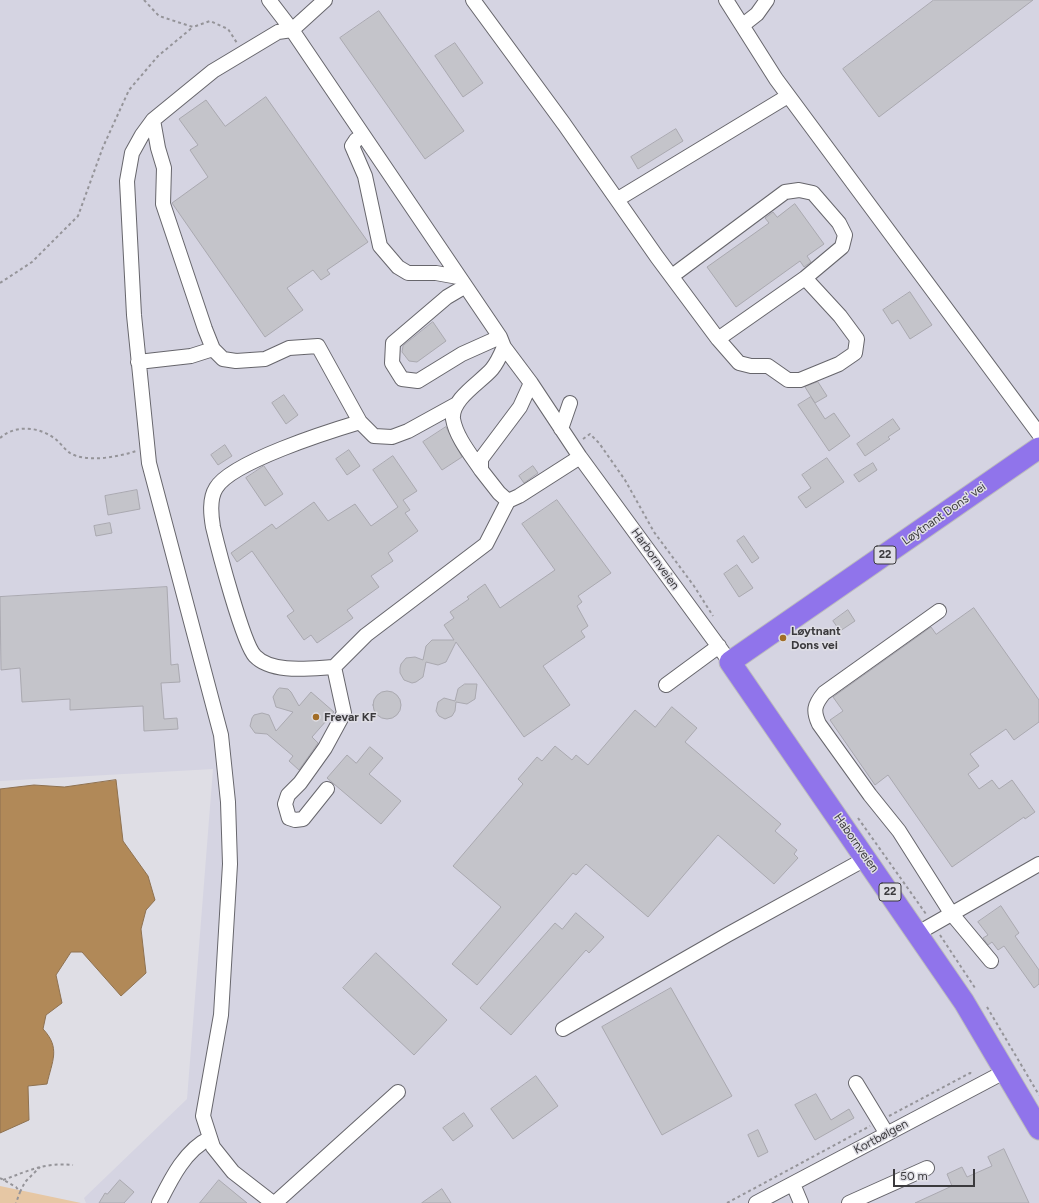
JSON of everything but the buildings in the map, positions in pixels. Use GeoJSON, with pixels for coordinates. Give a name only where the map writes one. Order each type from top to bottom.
{"type":"FeatureCollection","features":[{"type":"Feature","properties":{"kind":"highway","name":"Løytnant Dons' vei"},"geometry":{"type":"LineString","coordinates":[[725,654],[1039,448]]}},
{"type":"Feature","properties":{"kind":"highway","name":"Habornveien"},"geometry":{"type":"LineString","coordinates":[[725,654],[867,858],[964,1002],[1006,1070],[1039,1129]]}},
{"type":"Feature","properties":{"kind":"street","name":"Harbornveien"},"geometry":{"type":"LineString","coordinates":[[269,0],[292,30],[576,451],[725,654]]}},
{"type":"Feature","properties":{"kind":"street"},"geometry":{"type":"LineString","coordinates":[[325,0],[292,30],[278,32],[213,71],[153,120],[142,135],[132,153],[127,181],[134,315],[149,463],[221,735],[228,802],[230,864],[221,1015],[204,1116],[213,1147],[233,1172],[274,1203],[398,1092]]}},
{"type":"Feature","properties":{"kind":"street"},"geometry":{"type":"LineString","coordinates":[[472,0],[618,199],[718,339],[739,363],[751,366],[768,366],[788,380],[800,380],[840,364],[855,353],[857,339],[840,316],[805,278]]}},
{"type":"Feature","properties":{"kind":"street"},"geometry":{"type":"LineString","coordinates":[[726,0],[788,96],[1039,434]]}},
{"type":"Feature","properties":{"kind":"street"},"geometry":{"type":"LineString","coordinates":[[743,25],[757,14],[768,0]]}},
{"type":"Feature","properties":{"kind":"street"},"geometry":{"type":"LineString","coordinates":[[618,199],[788,96]]}},
{"type":"Feature","properties":{"kind":"street"},"geometry":{"type":"LineString","coordinates":[[153,120],[156,140],[164,168],[164,204],[205,330],[213,349],[223,359],[236,361],[265,359],[288,348],[318,346],[360,422],[374,436],[392,437],[408,431],[457,404],[467,392],[493,368],[502,342]]}},
{"type":"Feature","properties":{"kind":"street"},"geometry":{"type":"LineString","coordinates":[[363,135],[356,140],[352,146],[365,176],[380,246],[398,267],[408,273],[436,273],[461,282],[393,343],[392,362],[402,379],[418,381],[462,354],[502,342]]}},
{"type":"Feature","properties":{"kind":"street"},"geometry":{"type":"LineString","coordinates":[[672,276],[785,192],[800,190],[813,193],[839,223],[845,235],[842,247],[805,278],[718,339]]}},
{"type":"Feature","properties":{"kind":"street"},"geometry":{"type":"LineString","coordinates":[[138,362],[191,356],[213,349]]}},
{"type":"Feature","properties":{"kind":"street"},"geometry":{"type":"LineString","coordinates":[[481,470],[481,459],[520,407],[531,383]]}},
{"type":"Feature","properties":{"kind":"street"},"geometry":{"type":"LineString","coordinates":[[561,429],[570,403]]}},
{"type":"Feature","properties":{"kind":"street"},"geometry":{"type":"LineString","coordinates":[[457,404],[453,417],[458,433],[481,470],[499,493],[508,501]]}},
{"type":"Feature","properties":{"kind":"street"},"geometry":{"type":"LineString","coordinates":[[360,422],[311,437],[260,459],[225,477],[215,488],[211,504],[213,526],[240,621],[254,656],[267,665],[294,669],[334,667],[366,635],[486,544],[508,501],[519,496],[576,451]]}},
{"type":"Feature","properties":{"kind":"street"},"geometry":{"type":"LineString","coordinates":[[939,611],[824,693],[814,708],[815,716],[819,724],[870,795],[899,831],[951,913],[991,961]]}},
{"type":"Feature","properties":{"kind":"street"},"geometry":{"type":"LineString","coordinates":[[666,685],[725,654]]}},
{"type":"Feature","properties":{"kind":"street"},"geometry":{"type":"LineString","coordinates":[[327,789],[303,819],[295,820],[289,818],[285,804],[288,795],[300,783],[321,753],[344,713],[334,667]]}},
{"type":"Feature","properties":{"kind":"street"},"geometry":{"type":"LineString","coordinates":[[563,1029],[747,924],[867,858]]}},
{"type":"Feature","properties":{"kind":"street"},"geometry":{"type":"LineString","coordinates":[[918,933],[1039,864]]}},
{"type":"Feature","properties":{"kind":"street","name":"Kortbølgen"},"geometry":{"type":"LineString","coordinates":[[756,1203],[1006,1070]]}},
{"type":"Feature","properties":{"kind":"street"},"geometry":{"type":"LineString","coordinates":[[856,1083],[887,1134]]}},
{"type":"Feature","properties":{"kind":"street"},"geometry":{"type":"LineString","coordinates":[[159,1203],[170,1182],[191,1152],[200,1143],[210,1138]]}},
{"type":"Feature","properties":{"kind":"street"},"geometry":{"type":"LineString","coordinates":[[849,1203],[927,1168]]}},
{"type":"Feature","properties":{"kind":"street"},"geometry":{"type":"LineString","coordinates":[[793,1184],[801,1203]]}},
{"type":"Feature","properties":{"kind":"path"},"geometry":{"type":"LineString","coordinates":[[144,0],[159,16],[193,27]]}},
{"type":"Feature","properties":{"kind":"path"},"geometry":{"type":"LineString","coordinates":[[0,283],[32,262],[78,216],[103,147],[129,90],[158,56],[193,27],[210,21],[228,30],[243,52]]}},
{"type":"Feature","properties":{"kind":"path"},"geometry":{"type":"LineString","coordinates":[[0,438],[7,432],[32,428],[53,438],[70,453],[91,458],[123,455],[147,448]]}},
{"type":"Feature","properties":{"kind":"path"},"geometry":{"type":"LineString","coordinates":[[576,451],[590,434],[599,443],[632,491],[654,532],[710,611],[714,620],[709,632]]}},
{"type":"Feature","properties":{"kind":"path"},"geometry":{"type":"LineString","coordinates":[[727,1203],[970,1073],[978,1076],[983,1083]]}},
{"type":"Feature","properties":{"kind":"path"},"geometry":{"type":"LineString","coordinates":[[3,1180],[41,1166],[56,1163],[73,1165]]}},
{"type":"Feature","properties":{"kind":"path"},"geometry":{"type":"LineString","coordinates":[[16,1203],[25,1182],[41,1166]]}},
{"type":"Feature","properties":{"kind":"path"},"geometry":{"type":"LineString","coordinates":[[0,1178],[16,1187],[20,1192]]}},
{"type":"Feature","properties":{"kind":"shaded area"},"geometry":{"type":"Polygon","coordinates":[[[0,0],[1039,0],[1039,1203],[86,1203],[84,1198],[187,1099],[213,769],[0,781],[0,0]]]}},
{"type":"Feature","properties":{"kind":"shaded area"},"geometry":{"type":"Polygon","coordinates":[[[116,780],[123,841],[148,876],[155,900],[146,910],[141,929],[146,973],[121,996],[82,952],[71,952],[56,975],[62,1003],[46,1015],[43,1029],[52,1042],[54,1055],[47,1084],[28,1086],[29,1120],[0,1133],[0,789],[34,785],[64,787],[116,780]]]}},
{"type":"Feature","properties":{"kind":"shaded area"},"geometry":{"type":"Polygon","coordinates":[[[0,1186],[81,1203],[0,1203],[0,1186]]]}},
{"type":"Feature","properties":{"kind":"place","name":"Løytnant Dons vei"},"geometry":{"type":"Point","coordinates":[783,638]}},
{"type":"Feature","properties":{"kind":"place","name":"Frevar KF"},"geometry":{"type":"Point","coordinates":[316,717]}}]}
